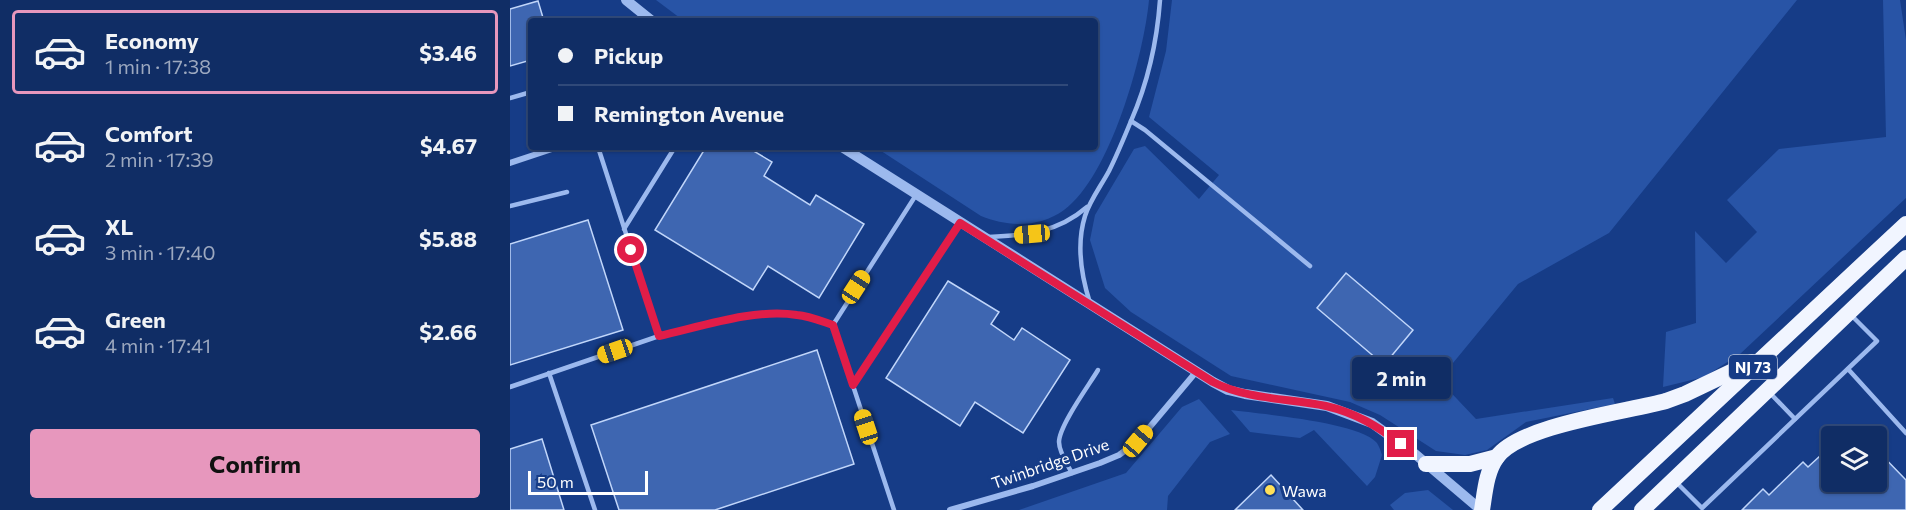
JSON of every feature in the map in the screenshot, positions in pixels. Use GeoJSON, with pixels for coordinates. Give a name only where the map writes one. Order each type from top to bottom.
{"type":"FeatureCollection","features":[{"type":"Feature","properties":{"kind":"highway","name":"NJ 73"},"geometry":{"type":"LineString","coordinates":[[1600,510],[1906,224]]}},
{"type":"Feature","properties":{"kind":"highway","name":"NJ 73"},"geometry":{"type":"LineString","coordinates":[[1642,510],[1906,258]]}},
{"type":"Feature","properties":{"kind":"highway"},"geometry":{"type":"LineString","coordinates":[[1481,510],[1488,477],[1497,457],[1506,448],[1526,436],[1666,401],[1768,353]]}},
{"type":"Feature","properties":{"kind":"highway"},"geometry":{"type":"LineString","coordinates":[[1426,464],[1470,464],[1497,457]]}},
{"type":"Feature","properties":{"kind":"street"},"geometry":{"type":"LineString","coordinates":[[626,0],[648,18]]}},
{"type":"Feature","properties":{"kind":"street"},"geometry":{"type":"LineString","coordinates":[[510,163],[547,150]]}},
{"type":"Feature","properties":{"kind":"street"},"geometry":{"type":"LineString","coordinates":[[847,150],[1196,372],[1228,390],[1327,406],[1372,423],[1481,510]]}},
{"type":"Feature","properties":{"kind":"street","name":"Twinbridge Drive"},"geometry":{"type":"LineString","coordinates":[[950,510],[1071,473],[1119,454],[1138,441],[1196,372]]}},
{"type":"Feature","properties":{"kind":"lane"},"geometry":{"type":"LineString","coordinates":[[1091,305],[1084,282],[1081,254],[1083,226],[1089,206],[1131,121],[1145,83],[1155,45],[1160,0]]}},
{"type":"Feature","properties":{"kind":"lane"},"geometry":{"type":"LineString","coordinates":[[510,98],[528,93]]}},
{"type":"Feature","properties":{"kind":"lane"},"geometry":{"type":"LineString","coordinates":[[1131,121],[1145,130],[1310,266]]}},
{"type":"Feature","properties":{"kind":"lane"},"geometry":{"type":"LineString","coordinates":[[599,150],[659,336]]}},
{"type":"Feature","properties":{"kind":"lane"},"geometry":{"type":"LineString","coordinates":[[624,229],[673,150]]}},
{"type":"Feature","properties":{"kind":"lane"},"geometry":{"type":"LineString","coordinates":[[510,206],[567,192]]}},
{"type":"Feature","properties":{"kind":"lane"},"geometry":{"type":"LineString","coordinates":[[833,325],[916,195]]}},
{"type":"Feature","properties":{"kind":"lane"},"geometry":{"type":"LineString","coordinates":[[982,237],[1032,234],[1076,217],[1089,206]]}},
{"type":"Feature","properties":{"kind":"lane"},"geometry":{"type":"LineString","coordinates":[[853,385],[960,223]]}},
{"type":"Feature","properties":{"kind":"lane"},"geometry":{"type":"LineString","coordinates":[[1674,480],[1701,509],[1848,369],[1877,341],[1849,313]]}},
{"type":"Feature","properties":{"kind":"lane"},"geometry":{"type":"LineString","coordinates":[[510,387],[659,336],[739,318],[769,314],[797,315],[833,325]]}},
{"type":"Feature","properties":{"kind":"lane"},"geometry":{"type":"LineString","coordinates":[[833,325],[894,510]]}},
{"type":"Feature","properties":{"kind":"lane"},"geometry":{"type":"LineString","coordinates":[[1848,369],[1906,433]]}},
{"type":"Feature","properties":{"kind":"lane"},"geometry":{"type":"LineString","coordinates":[[1071,473],[1059,443],[1061,430],[1098,370]]}},
{"type":"Feature","properties":{"kind":"lane"},"geometry":{"type":"LineString","coordinates":[[549,373],[595,510]]}},
{"type":"Feature","properties":{"kind":"lane"},"geometry":{"type":"LineString","coordinates":[[1768,391],[1795,419]]}},
{"type":"Feature","properties":{"kind":"shaded area"},"geometry":{"type":"Polygon","coordinates":[[[656,0],[1149,0],[1132,82],[1110,144],[1096,171],[1081,194],[1064,210],[1044,220],[1023,224],[991,220],[981,216],[880,150],[1098,150],[1098,18],[680,18],[656,0]]]}},
{"type":"Feature","properties":{"kind":"shaded area"},"geometry":{"type":"Polygon","coordinates":[[[1172,0],[1797,0],[1609,233],[1518,284],[1439,380],[1476,419],[1613,398],[1615,404],[1526,422],[1487,450],[1465,455],[1436,451],[1380,415],[1350,402],[1231,376],[1131,312],[1105,288],[1090,240],[1095,215],[1134,149],[1145,146],[1199,199],[1219,175],[1149,117],[1166,51],[1172,0]]]}},
{"type":"Feature","properties":{"kind":"shaded area"},"geometry":{"type":"Polygon","coordinates":[[[1883,0],[1900,0],[1906,40],[1906,198],[1740,354],[1704,377],[1663,387],[1666,332],[1696,323],[1695,231],[1726,263],[1757,232],[1727,200],[1779,149],[1886,137],[1883,0]]]}},
{"type":"Feature","properties":{"kind":"shaded area"},"geometry":{"type":"Polygon","coordinates":[[[1199,399],[1230,434],[1210,442],[1168,496],[1167,510],[1019,510],[1126,473],[1182,407],[1199,399]]]}},
{"type":"Feature","properties":{"kind":"shaded area"},"geometry":{"type":"Polygon","coordinates":[[[1231,410],[1330,424],[1366,435],[1377,443],[1382,455],[1375,477],[1367,486],[1314,430],[1300,438],[1250,432],[1231,410]]]}},
{"type":"Feature","properties":{"kind":"shaded area"},"geometry":{"type":"Polygon","coordinates":[[[1428,490],[1453,510],[1394,510],[1390,505],[1405,493],[1428,490]]]}},
{"type":"Feature","properties":{"kind":"building"},"geometry":{"type":"Polygon","coordinates":[[[538,1],[543,18],[528,18],[528,61],[510,66],[510,9],[538,1]]]}},
{"type":"Feature","properties":{"kind":"building"},"geometry":{"type":"Polygon","coordinates":[[[704,150],[752,150],[772,162],[764,176],[810,205],[816,195],[864,224],[819,298],[768,266],[753,290],[655,230],[704,150]]]}},
{"type":"Feature","properties":{"kind":"building"},"geometry":{"type":"Polygon","coordinates":[[[588,220],[623,330],[510,365],[510,244],[588,220]]]}},
{"type":"Feature","properties":{"kind":"building"},"geometry":{"type":"Polygon","coordinates":[[[1346,273],[1413,330],[1384,365],[1317,308],[1346,273]]]}},
{"type":"Feature","properties":{"kind":"building"},"geometry":{"type":"Polygon","coordinates":[[[948,281],[999,312],[991,324],[1014,340],[1022,328],[1070,360],[1023,433],[975,402],[960,426],[886,378],[948,281]]]}},
{"type":"Feature","properties":{"kind":"building"},"geometry":{"type":"Polygon","coordinates":[[[817,350],[854,464],[715,510],[619,510],[591,425],[817,350]]]}},
{"type":"Feature","properties":{"kind":"building"},"geometry":{"type":"Polygon","coordinates":[[[542,439],[564,510],[510,510],[510,449],[542,439]]]}},
{"type":"Feature","properties":{"kind":"building"},"geometry":{"type":"Polygon","coordinates":[[[1821,455],[1821,492],[1887,492],[1887,460],[1906,480],[1906,510],[1742,510],[1763,489],[1769,495],[1803,462],[1808,467],[1821,455]]]}},
{"type":"Feature","properties":{"kind":"building","name":"Wawa"},"geometry":{"type":"Polygon","coordinates":[[[1271,475],[1303,510],[1235,510],[1271,475]]]}},
{"type":"Feature","properties":{"kind":"place","name":"Wawa"},"geometry":{"type":"Point","coordinates":[1270,490]}},
{"type":"Feature","properties":{"kind":"route"},"geometry":{"type":"LineString","coordinates":[[631,250],[659,336],[739,318],[769,314],[797,315],[833,325],[853,385],[960,223],[1228,390],[1327,406],[1372,423],[1401,444]]}}]}
